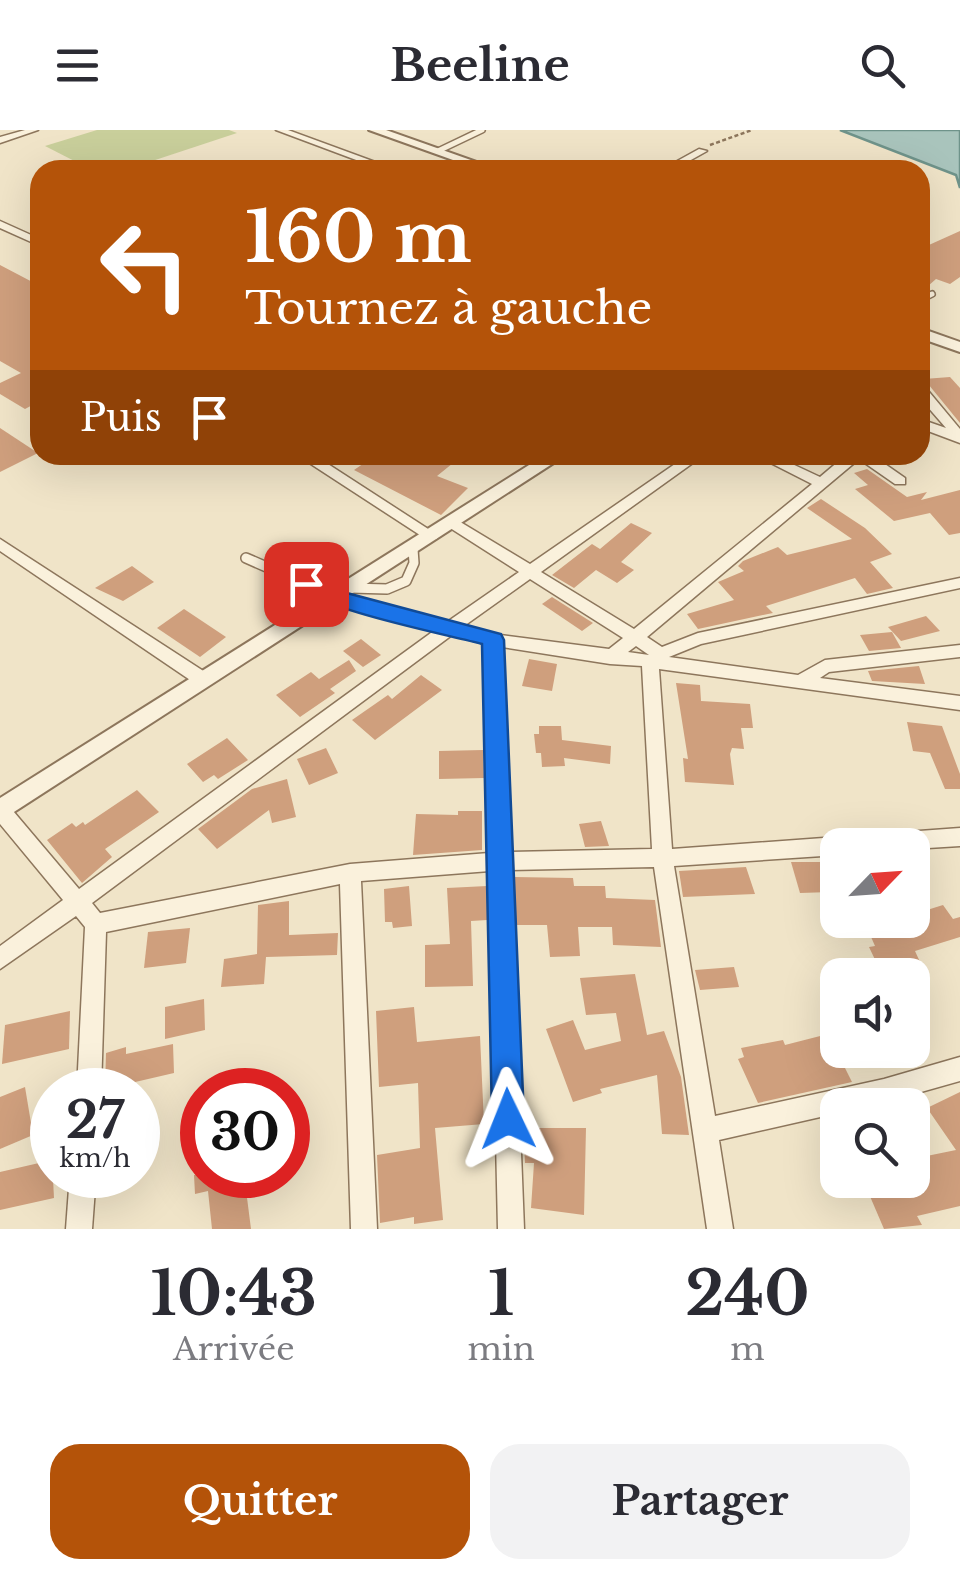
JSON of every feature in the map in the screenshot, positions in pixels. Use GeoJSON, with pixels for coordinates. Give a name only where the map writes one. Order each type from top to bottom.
{"type":"FeatureCollection","features":[{"type":"Feature","properties":{"kind":"street"},"geometry":{"type":"LineString","coordinates":[[0,140],[34,130]]}},
{"type":"Feature","properties":{"kind":"street"},"geometry":{"type":"LineString","coordinates":[[280,130],[364,160]]}},
{"type":"Feature","properties":{"kind":"street"},"geometry":{"type":"LineString","coordinates":[[375,130],[463,160]]}},
{"type":"Feature","properties":{"kind":"street"},"geometry":{"type":"LineString","coordinates":[[685,160],[702,151]]}},
{"type":"Feature","properties":{"kind":"street"},"geometry":{"type":"LineString","coordinates":[[0,224],[30,238]]}},
{"type":"Feature","properties":{"kind":"street"},"geometry":{"type":"LineString","coordinates":[[930,336],[960,346]]}},
{"type":"Feature","properties":{"kind":"street"},"geometry":{"type":"LineString","coordinates":[[930,402],[960,438]]}},
{"type":"Feature","properties":{"kind":"street"},"geometry":{"type":"LineString","coordinates":[[930,427],[960,438]]}},
{"type":"Feature","properties":{"kind":"street"},"geometry":{"type":"LineString","coordinates":[[318,465],[422,542]]}},
{"type":"Feature","properties":{"kind":"street"},"geometry":{"type":"LineString","coordinates":[[90,1068],[96,924],[0,811],[542,465]]}},
{"type":"Feature","properties":{"kind":"street"},"geometry":{"type":"LineString","coordinates":[[0,959],[447,630],[683,465]]}},
{"type":"Feature","properties":{"kind":"street"},"geometry":{"type":"LineString","coordinates":[[784,465],[822,482]]}},
{"type":"Feature","properties":{"kind":"street"},"geometry":{"type":"LineString","coordinates":[[610,658],[843,465]]}},
{"type":"Feature","properties":{"kind":"street"},"geometry":{"type":"LineString","coordinates":[[877,465],[900,481]]}},
{"type":"Feature","properties":{"kind":"street"},"geometry":{"type":"LineString","coordinates":[[452,523],[636,637],[656,659],[663,858],[720,1229]]}},
{"type":"Feature","properties":{"kind":"street"},"geometry":{"type":"LineString","coordinates":[[0,544],[202,679]]}},
{"type":"Feature","properties":{"kind":"street"},"geometry":{"type":"LineString","coordinates":[[656,659],[698,639],[960,582]]}},
{"type":"Feature","properties":{"kind":"street"},"geometry":{"type":"LineString","coordinates":[[343,593],[447,630],[493,640],[960,703]]}},
{"type":"Feature","properties":{"kind":"street"},"geometry":{"type":"LineString","coordinates":[[493,640],[511,1229]]}},
{"type":"Feature","properties":{"kind":"street"},"geometry":{"type":"LineString","coordinates":[[802,681],[824,666],[960,651]]}},
{"type":"Feature","properties":{"kind":"street"},"geometry":{"type":"LineString","coordinates":[[930,839],[960,837]]}},
{"type":"Feature","properties":{"kind":"street"},"geometry":{"type":"LineString","coordinates":[[96,924],[350,873],[502,861],[663,858],[820,847]]}},
{"type":"Feature","properties":{"kind":"street"},"geometry":{"type":"LineString","coordinates":[[350,873],[364,1229]]}},
{"type":"Feature","properties":{"kind":"street"},"geometry":{"type":"LineString","coordinates":[[706,1130],[884,1091],[960,1069]]}},
{"type":"Feature","properties":{"kind":"street"},"geometry":{"type":"LineString","coordinates":[[79,1229],[81,1198]]}},
{"type":"Feature","properties":{"kind":"lane"},"geometry":{"type":"LineString","coordinates":[[438,151],[482,130]]}},
{"type":"Feature","properties":{"kind":"lane"},"geometry":{"type":"LineString","coordinates":[[246,558],[343,593]]}},
{"type":"Feature","properties":{"kind":"path"},"geometry":{"type":"LineString","coordinates":[[702,151],[752,130]]}},
{"type":"Feature","properties":{"kind":"green space"},"geometry":{"type":"Polygon","coordinates":[[[97,130],[237,133],[155,160],[72,160],[45,146],[97,130]]]}},
{"type":"Feature","properties":{"kind":"water"},"geometry":{"type":"Polygon","coordinates":[[[840,130],[960,130],[960,188],[956,175],[930,165],[930,160],[917,160],[840,130]]]}},
{"type":"Feature","properties":{"kind":"building"},"geometry":{"type":"Polygon","coordinates":[[[960,231],[960,277],[950,284],[936,279],[930,284],[930,244],[960,231]]]}},
{"type":"Feature","properties":{"kind":"building"},"geometry":{"type":"Polygon","coordinates":[[[0,265],[30,281],[30,406],[25,409],[0,394],[0,383],[21,373],[0,361],[0,265]]]}},
{"type":"Feature","properties":{"kind":"building"},"geometry":{"type":"Polygon","coordinates":[[[950,377],[960,388],[960,423],[930,386],[930,379],[950,377]]]}},
{"type":"Feature","properties":{"kind":"building"},"geometry":{"type":"Polygon","coordinates":[[[0,428],[30,448],[30,457],[0,472],[0,428]]]}},
{"type":"Feature","properties":{"kind":"building"},"geometry":{"type":"Polygon","coordinates":[[[361,465],[451,465],[437,476],[468,488],[441,515],[354,470],[361,465]]]}},
{"type":"Feature","properties":{"kind":"building"},"geometry":{"type":"Polygon","coordinates":[[[867,469],[907,497],[927,492],[921,500],[960,490],[960,533],[949,535],[930,513],[894,521],[855,489],[868,485],[854,473],[867,469]]]}},
{"type":"Feature","properties":{"kind":"building"},"geometry":{"type":"Polygon","coordinates":[[[821,499],[865,528],[892,554],[870,562],[893,588],[867,594],[855,578],[766,606],[773,613],[698,629],[687,614],[734,600],[718,582],[744,571],[738,566],[743,561],[778,547],[787,555],[852,539],[807,508],[821,499]]]}},
{"type":"Feature","properties":{"kind":"building"},"geometry":{"type":"Polygon","coordinates":[[[631,523],[652,533],[621,562],[634,570],[617,583],[596,570],[574,588],[552,575],[592,544],[600,549],[631,523]]]}},
{"type":"Feature","properties":{"kind":"building"},"geometry":{"type":"Polygon","coordinates":[[[132,566],[154,582],[123,601],[95,588],[132,566]]]}},
{"type":"Feature","properties":{"kind":"building"},"geometry":{"type":"Polygon","coordinates":[[[552,597],[593,623],[582,631],[542,604],[552,597]]]}},
{"type":"Feature","properties":{"kind":"building"},"geometry":{"type":"Polygon","coordinates":[[[184,609],[226,637],[200,657],[157,628],[184,609]]]}},
{"type":"Feature","properties":{"kind":"building"},"geometry":{"type":"Polygon","coordinates":[[[926,616],[940,631],[901,641],[888,627],[926,616]]]}},
{"type":"Feature","properties":{"kind":"building"},"geometry":{"type":"Polygon","coordinates":[[[892,632],[901,648],[869,651],[860,635],[892,632]]]}},
{"type":"Feature","properties":{"kind":"building"},"geometry":{"type":"Polygon","coordinates":[[[361,639],[381,655],[363,667],[343,651],[361,639]]]}},
{"type":"Feature","properties":{"kind":"building"},"geometry":{"type":"Polygon","coordinates":[[[529,659],[557,664],[552,691],[522,686],[529,659]]]}},
{"type":"Feature","properties":{"kind":"building"},"geometry":{"type":"Polygon","coordinates":[[[349,660],[356,671],[330,689],[335,693],[300,717],[276,695],[311,672],[319,679],[349,660]]]}},
{"type":"Feature","properties":{"kind":"building"},"geometry":{"type":"Polygon","coordinates":[[[919,666],[925,684],[872,681],[868,671],[919,666]]]}},
{"type":"Feature","properties":{"kind":"building"},"geometry":{"type":"Polygon","coordinates":[[[421,675],[442,690],[375,740],[352,720],[388,695],[392,699],[421,675]]]}},
{"type":"Feature","properties":{"kind":"building"},"geometry":{"type":"Polygon","coordinates":[[[676,683],[700,685],[701,701],[750,704],[753,728],[741,728],[744,749],[732,748],[730,754],[734,785],[685,782],[683,758],[688,759],[676,683]]]}},
{"type":"Feature","properties":{"kind":"building"},"geometry":{"type":"Polygon","coordinates":[[[907,722],[942,726],[960,774],[960,789],[945,789],[930,753],[913,751],[907,722]]]}},
{"type":"Feature","properties":{"kind":"building"},"geometry":{"type":"Polygon","coordinates":[[[539,726],[561,726],[562,740],[611,746],[610,764],[564,758],[565,766],[542,767],[534,734],[539,734],[539,726]]]}},
{"type":"Feature","properties":{"kind":"building"},"geometry":{"type":"Polygon","coordinates":[[[227,738],[248,760],[218,779],[214,775],[203,782],[187,764],[227,738]]]}},
{"type":"Feature","properties":{"kind":"building"},"geometry":{"type":"Polygon","coordinates":[[[326,748],[338,773],[309,785],[297,759],[326,748]]]}},
{"type":"Feature","properties":{"kind":"building"},"geometry":{"type":"Polygon","coordinates":[[[483,750],[484,778],[439,779],[439,751],[483,750]]]}},
{"type":"Feature","properties":{"kind":"building"},"geometry":{"type":"Polygon","coordinates":[[[287,779],[296,817],[272,823],[269,810],[217,849],[198,829],[252,789],[287,779]]]}},
{"type":"Feature","properties":{"kind":"building"},"geometry":{"type":"Polygon","coordinates":[[[137,790],[159,812],[105,849],[112,857],[82,883],[47,840],[72,823],[76,827],[83,822],[85,825],[137,790]]]}},
{"type":"Feature","properties":{"kind":"building"},"geometry":{"type":"Polygon","coordinates":[[[458,811],[482,811],[482,850],[413,855],[416,814],[458,815],[458,811]]]}},
{"type":"Feature","properties":{"kind":"building"},"geometry":{"type":"Polygon","coordinates":[[[601,821],[609,846],[585,847],[579,824],[601,821]]]}},
{"type":"Feature","properties":{"kind":"building"},"geometry":{"type":"Polygon","coordinates":[[[791,862],[820,862],[820,892],[800,893],[791,862]]]}},
{"type":"Feature","properties":{"kind":"building"},"geometry":{"type":"Polygon","coordinates":[[[746,867],[755,894],[683,897],[679,871],[746,867]]]}},
{"type":"Feature","properties":{"kind":"building"},"geometry":{"type":"Polygon","coordinates":[[[514,877],[573,878],[574,886],[605,886],[606,898],[655,900],[661,947],[613,945],[612,927],[578,927],[580,956],[550,957],[547,925],[516,925],[514,877]]]}},
{"type":"Feature","properties":{"kind":"building"},"geometry":{"type":"Polygon","coordinates":[[[409,886],[412,926],[393,928],[392,922],[385,922],[384,889],[409,886]]]}},
{"type":"Feature","properties":{"kind":"building"},"geometry":{"type":"Polygon","coordinates":[[[487,886],[487,920],[471,921],[473,986],[425,987],[425,945],[450,944],[447,888],[487,886]]]}},
{"type":"Feature","properties":{"kind":"building"},"geometry":{"type":"Polygon","coordinates":[[[289,901],[289,935],[338,933],[337,955],[266,957],[264,984],[221,987],[224,959],[257,954],[258,905],[289,901]]]}},
{"type":"Feature","properties":{"kind":"building"},"geometry":{"type":"Polygon","coordinates":[[[943,905],[953,919],[960,917],[960,937],[915,951],[918,958],[874,958],[869,947],[875,946],[872,938],[930,938],[930,909],[943,905]]]}},
{"type":"Feature","properties":{"kind":"building"},"geometry":{"type":"Polygon","coordinates":[[[190,928],[186,963],[144,968],[148,932],[190,928]]]}},
{"type":"Feature","properties":{"kind":"building"},"geometry":{"type":"Polygon","coordinates":[[[734,967],[739,987],[700,990],[695,970],[734,967]]]}},
{"type":"Feature","properties":{"kind":"building"},"geometry":{"type":"Polygon","coordinates":[[[635,974],[647,1035],[664,1031],[681,1077],[689,1135],[662,1134],[657,1075],[600,1089],[602,1093],[573,1102],[546,1029],[573,1020],[585,1050],[621,1041],[616,1013],[586,1015],[580,978],[635,974]]]}},
{"type":"Feature","properties":{"kind":"building"},"geometry":{"type":"Polygon","coordinates":[[[204,999],[205,1030],[165,1039],[165,1007],[204,999]]]}},
{"type":"Feature","properties":{"kind":"building"},"geometry":{"type":"Polygon","coordinates":[[[414,1007],[417,1042],[480,1036],[484,1124],[435,1128],[443,1220],[414,1224],[414,1217],[380,1223],[377,1155],[420,1148],[418,1083],[379,1087],[376,1011],[414,1007]]]}},
{"type":"Feature","properties":{"kind":"building"},"geometry":{"type":"Polygon","coordinates":[[[70,1011],[69,1049],[2,1064],[5,1025],[70,1011]]]}},
{"type":"Feature","properties":{"kind":"building"},"geometry":{"type":"Polygon","coordinates":[[[820,1036],[820,1068],[845,1068],[852,1082],[758,1103],[738,1059],[744,1057],[741,1048],[783,1040],[785,1045],[820,1036]]]}},
{"type":"Feature","properties":{"kind":"building"},"geometry":{"type":"Polygon","coordinates":[[[173,1044],[174,1073],[160,1076],[160,1068],[106,1068],[106,1053],[126,1047],[126,1054],[173,1044]]]}},
{"type":"Feature","properties":{"kind":"building"},"geometry":{"type":"Polygon","coordinates":[[[25,1087],[30,1136],[0,1149],[0,1097],[25,1087]]]}},
{"type":"Feature","properties":{"kind":"building"},"geometry":{"type":"Polygon","coordinates":[[[960,1092],[960,1206],[917,1216],[922,1225],[884,1229],[871,1198],[930,1198],[930,1155],[956,1150],[930,1107],[960,1092]]]}},
{"type":"Feature","properties":{"kind":"building"},"geometry":{"type":"Polygon","coordinates":[[[534,1128],[586,1128],[584,1215],[531,1208],[534,1163],[525,1163],[524,1140],[534,1140],[534,1128]]]}},
{"type":"Feature","properties":{"kind":"building"},"geometry":{"type":"Polygon","coordinates":[[[30,1165],[30,1198],[54,1198],[0,1210],[0,1172],[30,1165]]]}},
{"type":"Feature","properties":{"kind":"building"},"geometry":{"type":"Polygon","coordinates":[[[209,1198],[247,1198],[251,1229],[212,1229],[209,1198]]]}},
{"type":"Feature","properties":{"kind":"route"},"geometry":{"type":"LineString","coordinates":[[306,584],[336,598],[493,640],[508,1119]]}}]}
